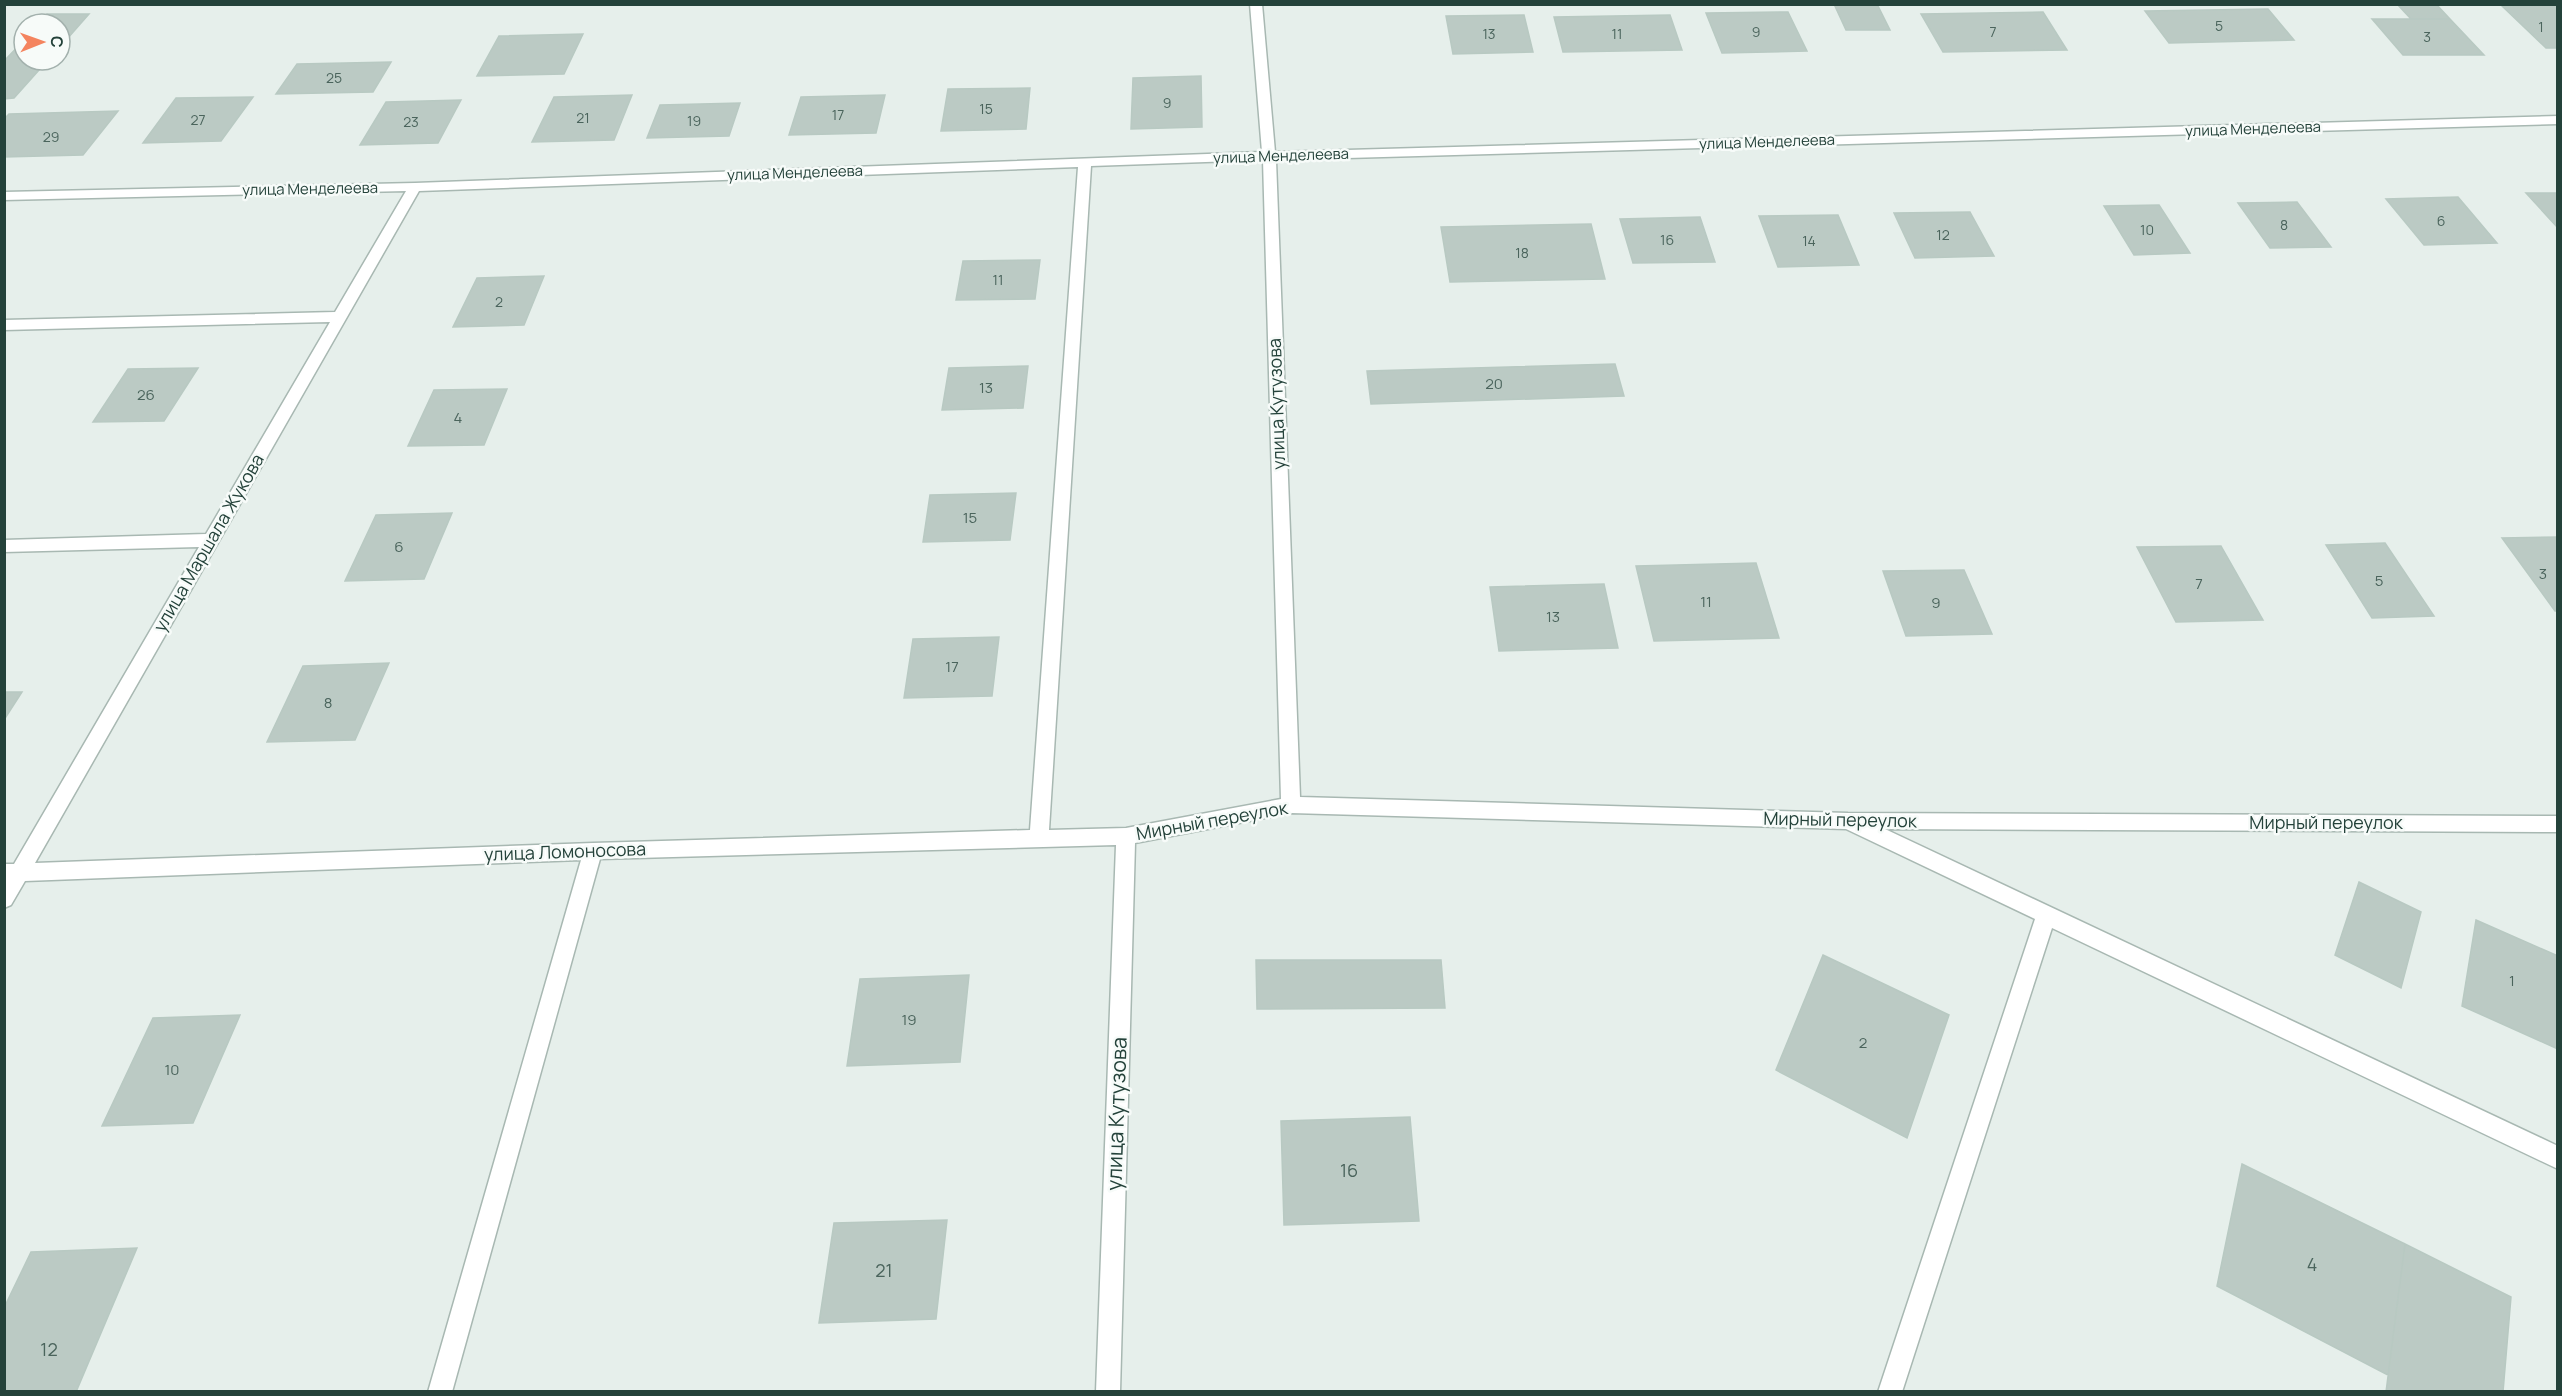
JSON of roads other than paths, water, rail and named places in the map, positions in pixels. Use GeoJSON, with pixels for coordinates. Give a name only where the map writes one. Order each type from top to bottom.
{"type":"FeatureCollection","features":[{"type":"Feature","properties":{"kind":"street","name":"улица Кутузова"},"geometry":{"type":"LineString","coordinates":[[1256,4],[1269,156],[1291,805]]}},
{"type":"Feature","properties":{"kind":"street","name":"улица Менделеева"},"geometry":{"type":"LineString","coordinates":[[4,196],[415,187],[1269,156],[2558,120]]}},
{"type":"Feature","properties":{"kind":"street"},"geometry":{"type":"LineString","coordinates":[[1039,838],[1085,163]]}},
{"type":"Feature","properties":{"kind":"street","name":"улица Маршала Жукова"},"geometry":{"type":"LineString","coordinates":[[4,899],[12,872],[211,540],[415,187]]}},
{"type":"Feature","properties":{"kind":"street"},"geometry":{"type":"LineString","coordinates":[[4,325],[340,317]]}},
{"type":"Feature","properties":{"kind":"street"},"geometry":{"type":"LineString","coordinates":[[4,546],[211,540]]}},
{"type":"Feature","properties":{"kind":"street","name":"Мирный переулок"},"geometry":{"type":"LineString","coordinates":[[1126,836],[1291,805],[1848,821],[2558,824]]}},
{"type":"Feature","properties":{"kind":"street"},"geometry":{"type":"LineString","coordinates":[[1848,821],[2558,1158]]}},
{"type":"Feature","properties":{"kind":"street","name":"улица Кутузова"},"geometry":{"type":"LineString","coordinates":[[1108,1392],[1126,836]]}},
{"type":"Feature","properties":{"kind":"street","name":"улица Ломоносова"},"geometry":{"type":"LineString","coordinates":[[12,872],[593,851],[1126,836]]}},
{"type":"Feature","properties":{"kind":"street"},"geometry":{"type":"LineString","coordinates":[[440,1392],[593,851]]}},
{"type":"Feature","properties":{"kind":"street"},"geometry":{"type":"LineString","coordinates":[[1890,1392],[2046,915]]}}]}
